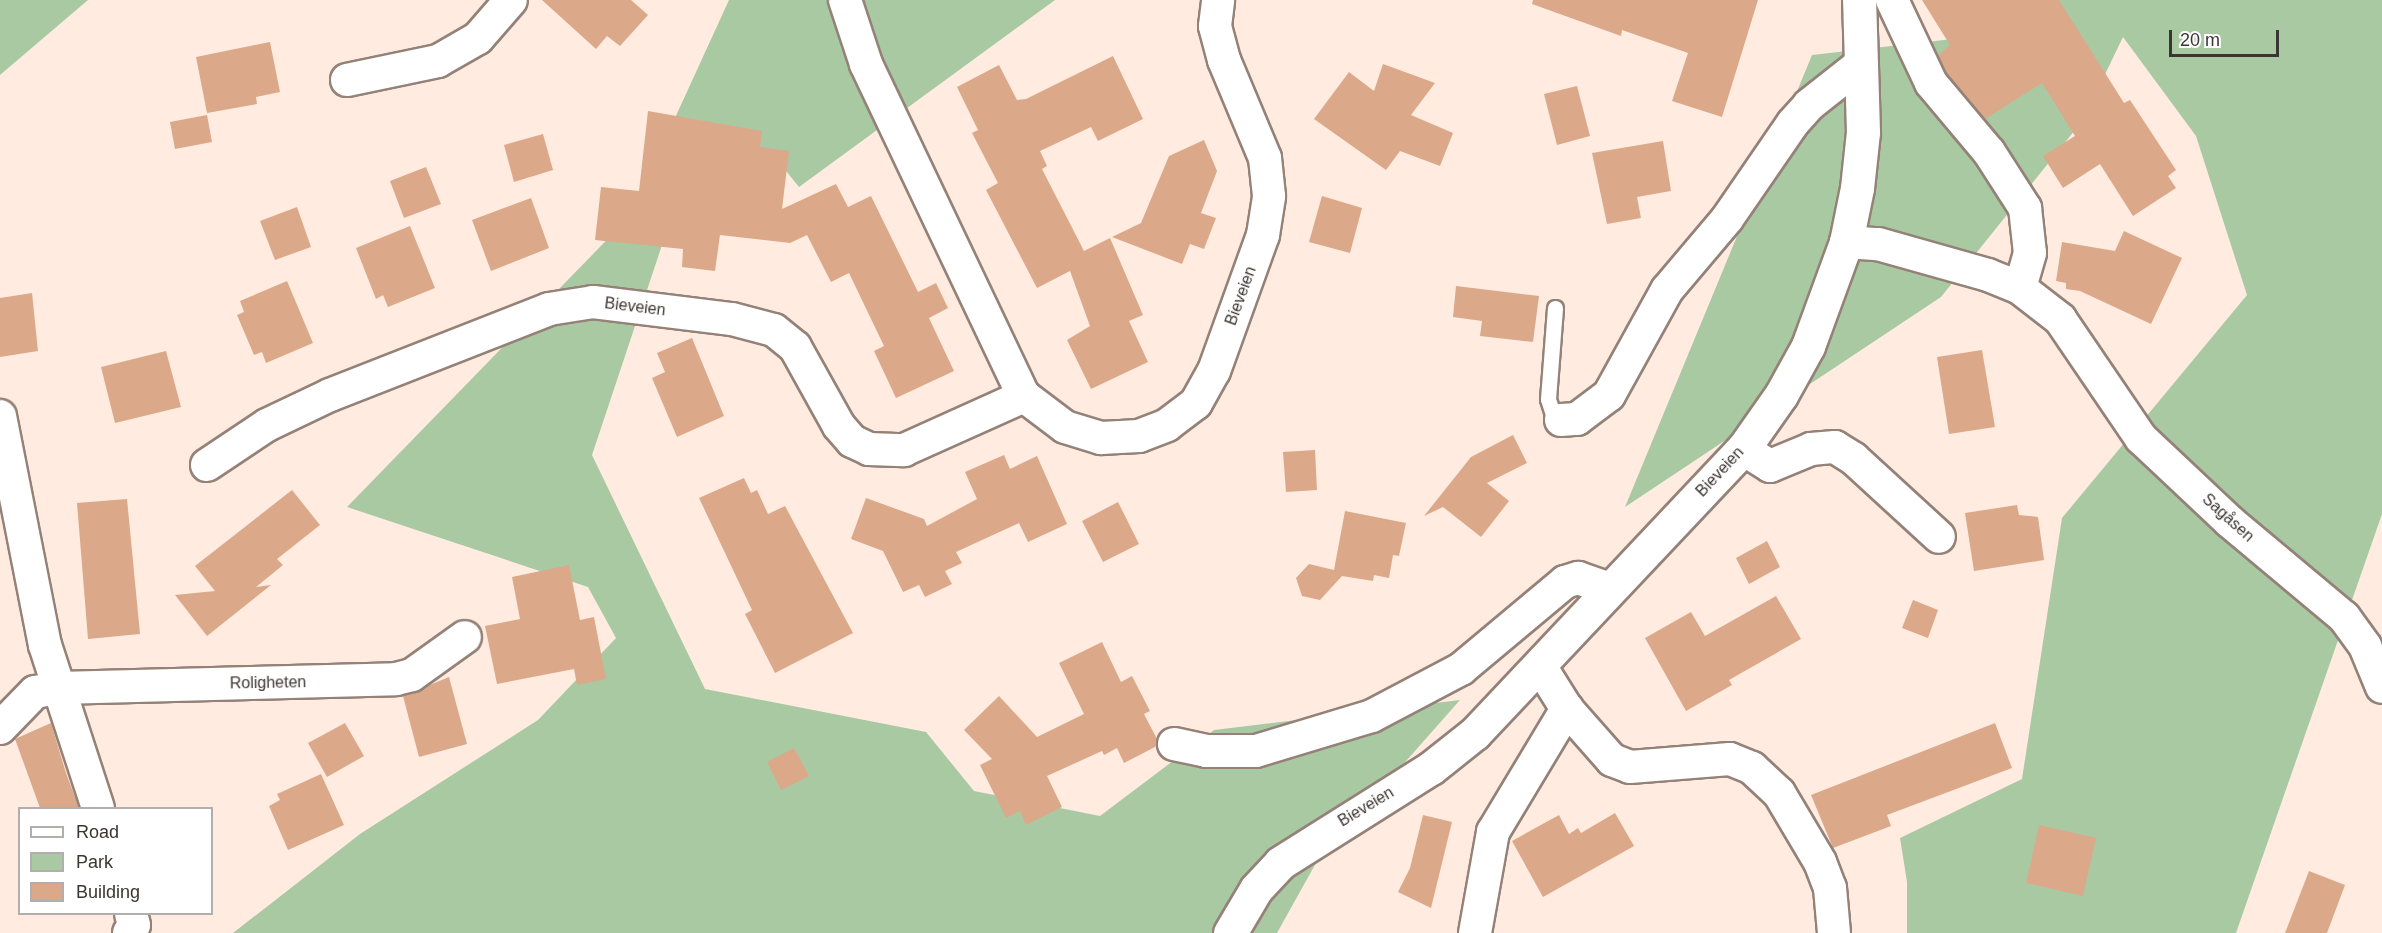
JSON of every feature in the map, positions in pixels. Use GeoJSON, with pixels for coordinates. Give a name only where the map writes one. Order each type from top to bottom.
{"type":"FeatureCollection","features":[{"type":"Feature","properties":{"kind":"street"},"geometry":{"type":"LineString","coordinates":[[347,80],[438,61],[478,38],[511,0]]}},
{"type":"Feature","properties":{"kind":"street","name":"Bieveien"},"geometry":{"type":"LineString","coordinates":[[845,0],[866,64],[1024,396],[1065,427],[1101,438],[1139,436],[1167,425],[1196,403],[1214,371],[1263,235],[1269,196],[1264,159],[1224,60],[1215,26],[1218,0]]}},
{"type":"Feature","properties":{"kind":"street","name":"Bieveien"},"geometry":{"type":"LineString","coordinates":[[1230,933],[1256,889],[1280,863],[1431,768],[1475,733],[1743,449],[1781,395],[1808,346],[1846,243],[1863,132],[1858,0]]}},
{"type":"Feature","properties":{"kind":"street"},"geometry":{"type":"LineString","coordinates":[[1846,243],[1878,244],[1988,275],[2020,288],[2030,253],[2025,208],[1989,152],[1931,83],[1892,0]]}},
{"type":"Feature","properties":{"kind":"street"},"geometry":{"type":"LineString","coordinates":[[1561,420],[1577,419],[1609,395],[1667,290],[1727,219],[1793,123],[1809,105],[1862,64]]}},
{"type":"Feature","properties":{"kind":"street","name":"Sagåsen"},"geometry":{"type":"LineString","coordinates":[[2020,288],[2060,319],[2078,342],[2141,438],[2229,521],[2344,617],[2365,646],[2382,687]]}},
{"type":"Feature","properties":{"kind":"street","name":"Bieveien"},"geometry":{"type":"LineString","coordinates":[[207,465],[267,425],[330,394],[549,309],[593,302],[732,319],[774,330],[795,347],[839,426],[852,441],[869,449],[904,450],[1024,396]]}},
{"type":"Feature","properties":{"kind":"street"},"geometry":{"type":"LineString","coordinates":[[0,416],[45,645],[99,807]]}},
{"type":"Feature","properties":{"kind":"street"},"geometry":{"type":"LineString","coordinates":[[1743,449],[1770,466],[1811,449],[1835,447],[1854,459],[1939,537]]}},
{"type":"Feature","properties":{"kind":"street"},"geometry":{"type":"LineString","coordinates":[[1174,744],[1206,751],[1256,751],[1372,716],[1461,669],[1564,582],[1578,578],[1611,589]]}},
{"type":"Feature","properties":{"kind":"street","name":"Roligheten"},"geometry":{"type":"LineString","coordinates":[[0,728],[35,692],[58,688],[396,680],[412,675],[465,637]]}},
{"type":"Feature","properties":{"kind":"street"},"geometry":{"type":"LineString","coordinates":[[1540,666],[1567,709],[1612,760],[1630,767],[1730,759],[1752,768],[1779,793],[1820,862],[1830,888],[1834,933]]}},
{"type":"Feature","properties":{"kind":"street"},"geometry":{"type":"LineString","coordinates":[[1475,933],[1484,892],[1487,850],[1493,832],[1567,709]]}},
{"type":"Feature","properties":{"kind":"street"},"geometry":{"type":"LineString","coordinates":[[1484,892],[1492,933]]}},
{"type":"Feature","properties":{"kind":"street"},"geometry":{"type":"LineString","coordinates":[[129,933],[134,925],[131,915]]}},
{"type":"Feature","properties":{"kind":"lane"},"geometry":{"type":"LineString","coordinates":[[1555,308],[1548,399],[1553,414],[1561,420]]}},
{"type":"Feature","properties":{"kind":"green space"},"geometry":{"type":"Polygon","coordinates":[[[0,0],[88,0],[0,75],[0,0]]]}},
{"type":"Feature","properties":{"kind":"green space"},"geometry":{"type":"Polygon","coordinates":[[[729,0],[1055,0],[799,187],[770,151],[683,182],[592,455],[705,689],[926,732],[974,791],[1100,816],[1214,730],[1460,700],[1316,863],[1277,933],[233,933],[360,834],[538,720],[616,638],[588,587],[347,507],[630,216],[729,0]]]}},
{"type":"Feature","properties":{"kind":"green space"},"geometry":{"type":"Polygon","coordinates":[[[2057,0],[2382,0],[2382,514],[2236,933],[1907,933],[1907,882],[1900,838],[2022,779],[2062,518],[2247,295],[2196,136],[2123,37],[2083,120],[1941,297],[1625,507],[1812,55],[2057,27],[2057,0]]]}},
{"type":"Feature","properties":{"kind":"building"},"geometry":{"type":"Polygon","coordinates":[[[542,0],[631,0],[648,15],[620,46],[607,36],[596,49],[542,0]]]}},
{"type":"Feature","properties":{"kind":"building"},"geometry":{"type":"Polygon","coordinates":[[[1533,0],[1758,0],[1722,117],[1672,101],[1688,53],[1622,30],[1621,36],[1532,4],[1533,0]]]}},
{"type":"Feature","properties":{"kind":"building"},"geometry":{"type":"Polygon","coordinates":[[[1922,0],[2059,0],[2124,103],[2130,100],[2176,170],[2168,176],[2176,188],[2133,216],[2100,164],[2063,188],[2043,156],[2075,136],[2042,83],[1985,119],[1946,73],[1938,55],[1950,45],[1922,0]]]}},
{"type":"Feature","properties":{"kind":"building"},"geometry":{"type":"Polygon","coordinates":[[[270,42],[280,92],[256,97],[257,104],[207,113],[196,57],[270,42]]]}},
{"type":"Feature","properties":{"kind":"building"},"geometry":{"type":"Polygon","coordinates":[[[1113,56],[1143,119],[1098,141],[1091,127],[1040,151],[1047,166],[1042,169],[1084,251],[1110,238],[1143,315],[1129,321],[1148,362],[1091,389],[1067,340],[1090,326],[1070,271],[1037,288],[986,190],[998,183],[972,133],[978,130],[957,87],[999,65],[1017,100],[1026,99],[1113,56]]]}},
{"type":"Feature","properties":{"kind":"building"},"geometry":{"type":"Polygon","coordinates":[[[1383,64],[1435,83],[1411,115],[1453,133],[1440,166],[1400,151],[1386,170],[1314,119],[1349,72],[1374,91],[1383,64]]]}},
{"type":"Feature","properties":{"kind":"building"},"geometry":{"type":"Polygon","coordinates":[[[1577,86],[1590,136],[1557,145],[1544,94],[1577,86]]]}},
{"type":"Feature","properties":{"kind":"building"},"geometry":{"type":"Polygon","coordinates":[[[648,111],[762,131],[760,147],[789,151],[782,209],[836,184],[848,207],[871,196],[918,292],[936,283],[948,308],[929,318],[954,371],[896,398],[874,351],[884,346],[849,273],[831,282],[807,235],[790,243],[720,235],[715,271],[682,267],[683,249],[595,240],[601,187],[639,191],[648,111]]]}},
{"type":"Feature","properties":{"kind":"building"},"geometry":{"type":"Polygon","coordinates":[[[207,115],[212,142],[175,149],[170,122],[207,115]]]}},
{"type":"Feature","properties":{"kind":"building"},"geometry":{"type":"Polygon","coordinates":[[[543,134],[553,170],[514,182],[504,145],[543,134]]]}},
{"type":"Feature","properties":{"kind":"building"},"geometry":{"type":"Polygon","coordinates":[[[1204,140],[1217,171],[1201,213],[1216,218],[1204,249],[1190,244],[1182,264],[1112,237],[1141,223],[1169,156],[1204,140]]]}},
{"type":"Feature","properties":{"kind":"building"},"geometry":{"type":"Polygon","coordinates":[[[1663,141],[1671,191],[1637,197],[1641,218],[1607,224],[1592,153],[1663,141]]]}},
{"type":"Feature","properties":{"kind":"building"},"geometry":{"type":"Polygon","coordinates":[[[426,167],[441,204],[404,218],[390,181],[426,167]]]}},
{"type":"Feature","properties":{"kind":"building"},"geometry":{"type":"Polygon","coordinates":[[[1322,196],[1362,208],[1350,253],[1309,242],[1322,196]]]}},
{"type":"Feature","properties":{"kind":"building"},"geometry":{"type":"Polygon","coordinates":[[[531,198],[549,248],[491,271],[472,220],[531,198]]]}},
{"type":"Feature","properties":{"kind":"building"},"geometry":{"type":"Polygon","coordinates":[[[297,207],[311,247],[275,260],[260,221],[297,207]]]}},
{"type":"Feature","properties":{"kind":"building"},"geometry":{"type":"Polygon","coordinates":[[[410,226],[435,288],[388,307],[383,295],[376,299],[356,248],[410,226]]]}},
{"type":"Feature","properties":{"kind":"building"},"geometry":{"type":"Polygon","coordinates":[[[2124,231],[2182,258],[2151,324],[2080,291],[2066,289],[2066,283],[2056,281],[2062,242],[2115,251],[2124,231]]]}},
{"type":"Feature","properties":{"kind":"building"},"geometry":{"type":"Polygon","coordinates":[[[287,281],[313,343],[266,363],[262,352],[254,355],[237,315],[244,312],[240,301],[287,281]]]}},
{"type":"Feature","properties":{"kind":"building"},"geometry":{"type":"Polygon","coordinates":[[[1456,286],[1539,296],[1533,342],[1480,336],[1482,321],[1453,317],[1456,286]]]}},
{"type":"Feature","properties":{"kind":"building"},"geometry":{"type":"Polygon","coordinates":[[[32,293],[38,351],[0,357],[0,298],[32,293]]]}},
{"type":"Feature","properties":{"kind":"building"},"geometry":{"type":"Polygon","coordinates":[[[692,338],[724,416],[677,437],[652,378],[665,372],[657,353],[692,338]]]}},
{"type":"Feature","properties":{"kind":"building"},"geometry":{"type":"Polygon","coordinates":[[[1982,350],[1995,427],[1949,434],[1937,357],[1982,350]]]}},
{"type":"Feature","properties":{"kind":"building"},"geometry":{"type":"Polygon","coordinates":[[[166,351],[181,407],[115,423],[101,367],[166,351]]]}},
{"type":"Feature","properties":{"kind":"building"},"geometry":{"type":"Polygon","coordinates":[[[1513,435],[1527,463],[1487,483],[1509,501],[1481,537],[1443,507],[1424,516],[1471,457],[1513,435]]]}},
{"type":"Feature","properties":{"kind":"building"},"geometry":{"type":"Polygon","coordinates":[[[1315,450],[1317,490],[1286,492],[1283,452],[1315,450]]]}},
{"type":"Feature","properties":{"kind":"building"},"geometry":{"type":"Polygon","coordinates":[[[1004,455],[1010,469],[1037,456],[1067,524],[1028,542],[1019,523],[956,552],[962,563],[945,571],[952,584],[925,597],[919,585],[903,592],[883,551],[851,539],[866,498],[924,519],[927,526],[977,499],[965,472],[1004,455]]]}},
{"type":"Feature","properties":{"kind":"building"},"geometry":{"type":"Polygon","coordinates":[[[744,478],[751,493],[757,490],[768,514],[785,506],[853,633],[775,673],[745,614],[752,610],[699,498],[744,478]]]}},
{"type":"Feature","properties":{"kind":"building"},"geometry":{"type":"Polygon","coordinates":[[[292,490],[320,525],[277,559],[283,565],[256,587],[271,585],[207,636],[175,595],[215,591],[195,566],[292,490]]]}},
{"type":"Feature","properties":{"kind":"building"},"geometry":{"type":"Polygon","coordinates":[[[127,499],[140,634],[88,639],[77,503],[127,499]]]}},
{"type":"Feature","properties":{"kind":"building"},"geometry":{"type":"Polygon","coordinates":[[[1118,502],[1139,544],[1103,562],[1082,521],[1118,502]]]}},
{"type":"Feature","properties":{"kind":"building"},"geometry":{"type":"Polygon","coordinates":[[[2017,505],[2019,515],[2038,517],[2044,560],[1974,571],[1965,513],[2017,505]]]}},
{"type":"Feature","properties":{"kind":"building"},"geometry":{"type":"Polygon","coordinates":[[[1345,511],[1406,523],[1399,556],[1393,555],[1389,578],[1374,575],[1373,581],[1342,576],[1320,600],[1302,596],[1296,578],[1309,564],[1334,570],[1345,511]]]}},
{"type":"Feature","properties":{"kind":"building"},"geometry":{"type":"Polygon","coordinates":[[[1767,541],[1780,567],[1749,584],[1736,558],[1767,541]]]}},
{"type":"Feature","properties":{"kind":"building"},"geometry":{"type":"Polygon","coordinates":[[[569,565],[580,620],[594,617],[606,679],[577,685],[574,669],[497,684],[485,626],[520,619],[512,577],[569,565]]]}},
{"type":"Feature","properties":{"kind":"building"},"geometry":{"type":"Polygon","coordinates":[[[1776,596],[1801,639],[1729,680],[1732,685],[1686,711],[1645,638],[1691,612],[1705,636],[1776,596]]]}},
{"type":"Feature","properties":{"kind":"building"},"geometry":{"type":"Polygon","coordinates":[[[1913,600],[1938,610],[1928,638],[1902,628],[1913,600]]]}},
{"type":"Feature","properties":{"kind":"building"},"geometry":{"type":"Polygon","coordinates":[[[1102,642],[1121,682],[1132,676],[1150,711],[1144,714],[1157,739],[1157,746],[1124,763],[1117,748],[1104,755],[1102,751],[1047,776],[1062,807],[1026,825],[1020,811],[1006,818],[980,765],[992,759],[964,730],[999,696],[1037,737],[1084,714],[1059,663],[1102,642]]]}},
{"type":"Feature","properties":{"kind":"building"},"geometry":{"type":"Polygon","coordinates":[[[449,677],[467,744],[419,757],[403,696],[449,677]]]}},
{"type":"Feature","properties":{"kind":"building"},"geometry":{"type":"Polygon","coordinates":[[[51,723],[79,807],[40,807],[15,739],[51,723]]]}},
{"type":"Feature","properties":{"kind":"building"},"geometry":{"type":"Polygon","coordinates":[[[345,723],[364,756],[327,777],[308,743],[345,723]]]}},
{"type":"Feature","properties":{"kind":"building"},"geometry":{"type":"Polygon","coordinates":[[[1995,723],[2012,768],[1887,815],[1891,826],[1833,848],[1811,795],[1995,723]]]}},
{"type":"Feature","properties":{"kind":"building"},"geometry":{"type":"Polygon","coordinates":[[[794,748],[809,776],[781,790],[767,762],[794,748]]]}},
{"type":"Feature","properties":{"kind":"building"},"geometry":{"type":"Polygon","coordinates":[[[321,774],[344,825],[288,850],[269,806],[280,800],[277,794],[321,774]]]}},
{"type":"Feature","properties":{"kind":"building"},"geometry":{"type":"Polygon","coordinates":[[[1615,813],[1634,846],[1543,897],[1512,841],[1559,815],[1569,834],[1578,828],[1581,833],[1615,813]]]}},
{"type":"Feature","properties":{"kind":"building"},"geometry":{"type":"Polygon","coordinates":[[[1423,815],[1452,822],[1431,908],[1398,892],[1410,868],[1423,815]]]}},
{"type":"Feature","properties":{"kind":"building"},"geometry":{"type":"Polygon","coordinates":[[[2039,825],[2096,838],[2083,896],[2026,883],[2039,825]]]}},
{"type":"Feature","properties":{"kind":"building"},"geometry":{"type":"Polygon","coordinates":[[[2309,871],[2345,885],[2327,933],[2285,933],[2309,871]]]}}]}
